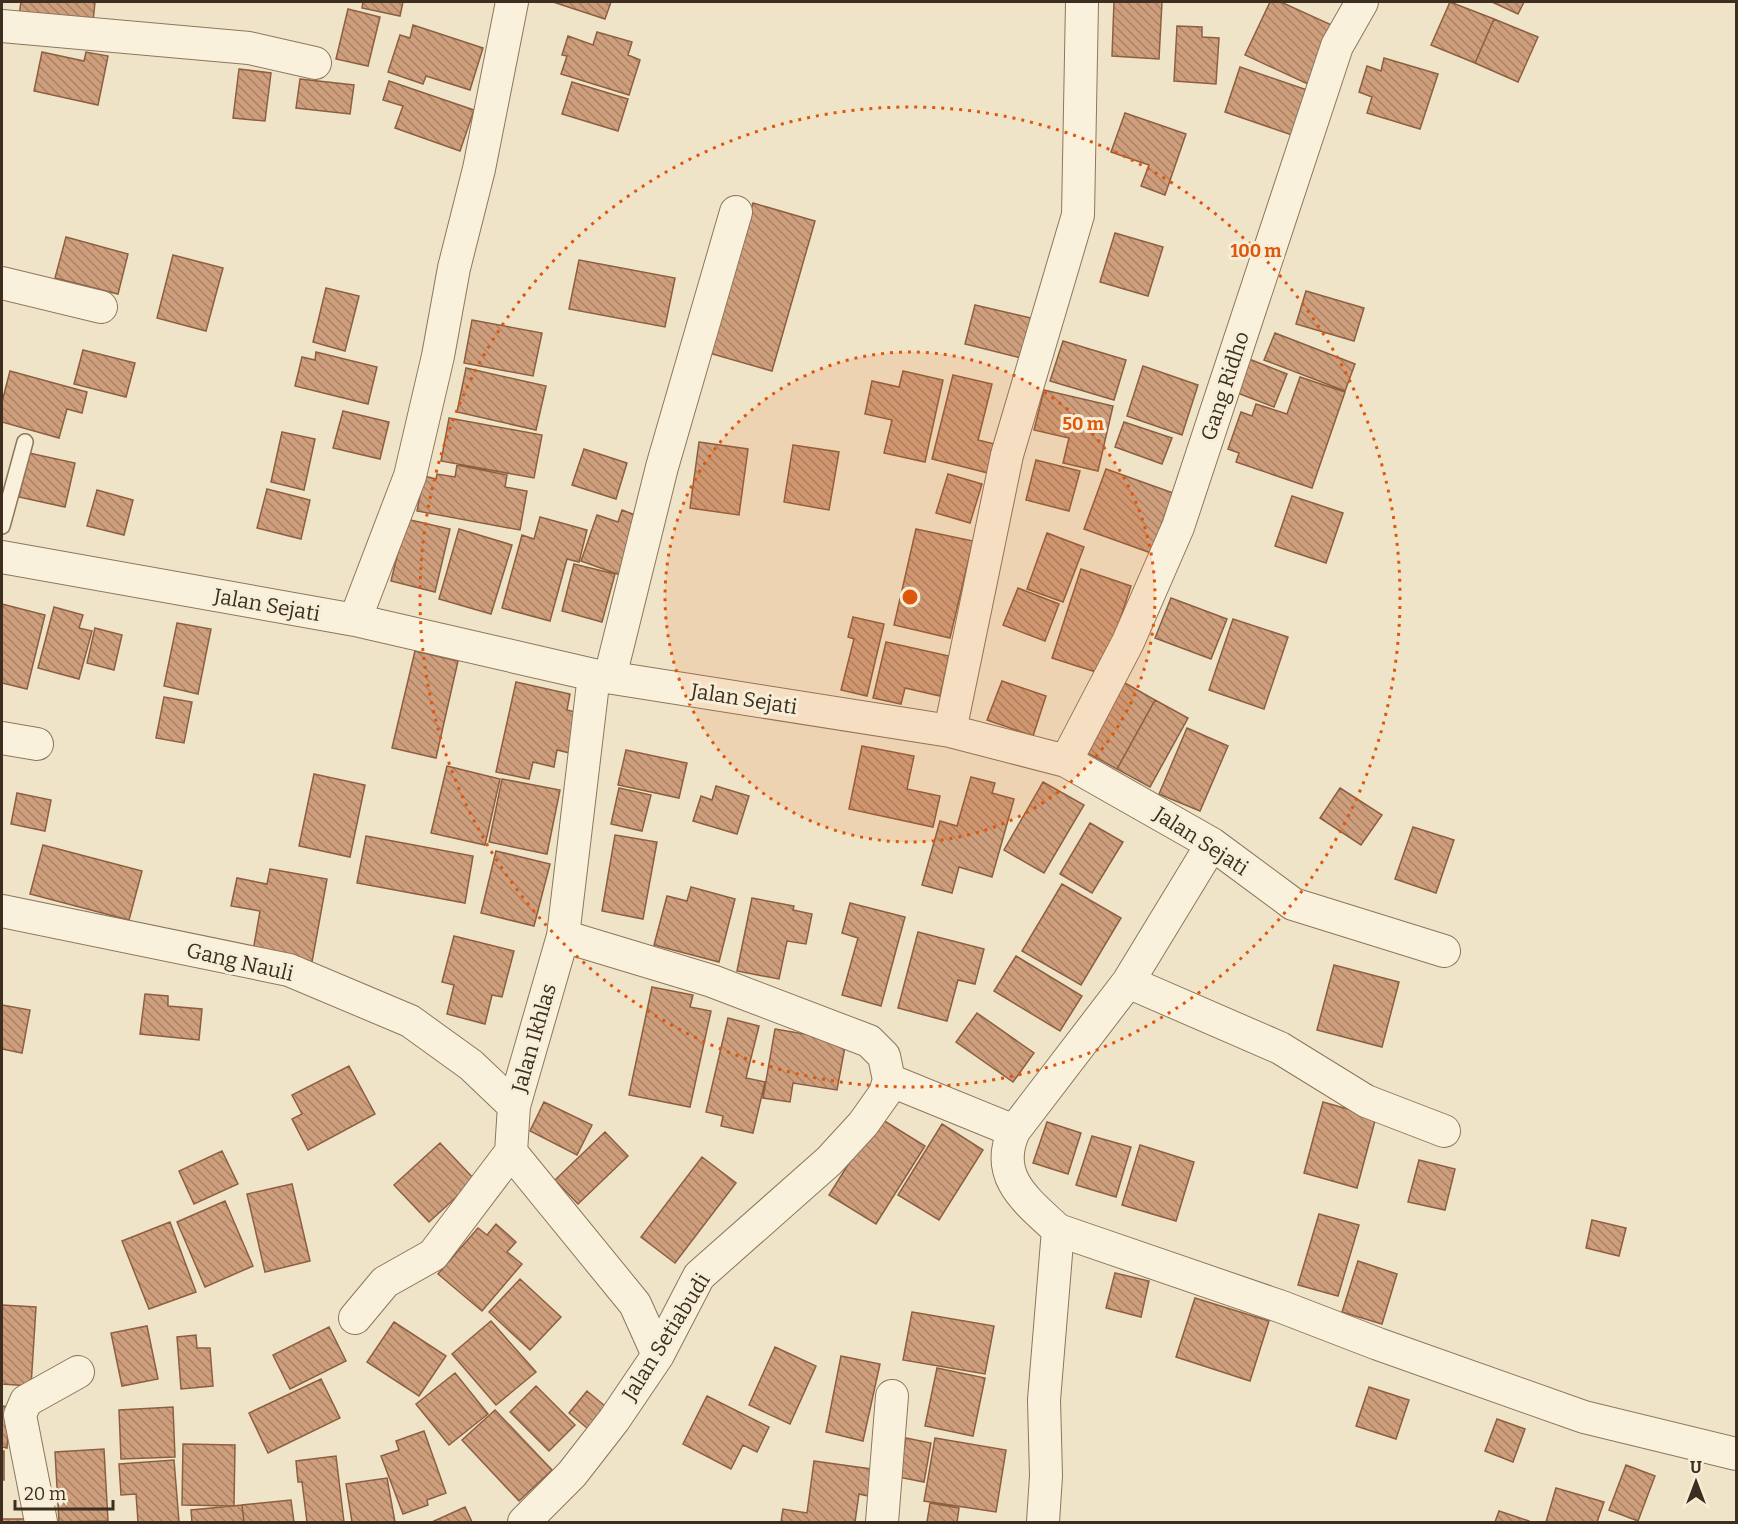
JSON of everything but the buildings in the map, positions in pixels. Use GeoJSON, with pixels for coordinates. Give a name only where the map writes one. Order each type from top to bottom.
{"type":"FeatureCollection","features":[{"type":"Feature","properties":{"kind":"street"},"geometry":{"type":"LineString","coordinates":[[355,620],[410,476],[438,356],[454,268],[479,169],[512,2]]}},
{"type":"Feature","properties":{"kind":"street"},"geometry":{"type":"LineString","coordinates":[[950,731],[1007,455],[1078,215],[1082,2]]}},
{"type":"Feature","properties":{"kind":"street","name":"Gang Ridho"},"geometry":{"type":"LineString","coordinates":[[1066,761],[1128,642],[1178,527],[1338,46],[1362,2]]}},
{"type":"Feature","properties":{"kind":"street"},"geometry":{"type":"LineString","coordinates":[[2,26],[249,48],[315,63]]}},
{"type":"Feature","properties":{"kind":"street","name":"Jalan Ikhlas"},"geometry":{"type":"LineString","coordinates":[[511,1152],[514,1106],[563,936],[602,676],[736,212]]}},
{"type":"Feature","properties":{"kind":"street"},"geometry":{"type":"LineString","coordinates":[[2,283],[100,307]]}},
{"type":"Feature","properties":{"kind":"street","name":"Jalan Sejati"},"geometry":{"type":"LineString","coordinates":[[2,557],[355,620],[602,676],[950,731],[1066,761],[1212,844],[1293,904],[1444,951]]}},
{"type":"Feature","properties":{"kind":"street"},"geometry":{"type":"LineString","coordinates":[[2,738],[37,744]]}},
{"type":"Feature","properties":{"kind":"street"},"geometry":{"type":"LineString","coordinates":[[1212,844],[1128,982],[1014,1131],[1007,1155],[1011,1179],[1025,1199],[1058,1230],[1282,1307],[1378,1344],[1584,1417],[1737,1454]]}},
{"type":"Feature","properties":{"kind":"street","name":"Gang Nauli"},"geometry":{"type":"LineString","coordinates":[[2,911],[289,970],[410,1021],[471,1065],[514,1106]]}},
{"type":"Feature","properties":{"kind":"street"},"geometry":{"type":"LineString","coordinates":[[563,936],[712,981],[869,1041],[884,1056],[889,1080],[1014,1131]]}},
{"type":"Feature","properties":{"kind":"street"},"geometry":{"type":"LineString","coordinates":[[1128,982],[1280,1048],[1366,1101],[1444,1131]]}},
{"type":"Feature","properties":{"kind":"street","name":"Jalan Setiabudi"},"geometry":{"type":"LineString","coordinates":[[524,1522],[572,1474],[614,1420],[658,1355],[699,1276],[829,1161],[863,1124],[885,1093],[889,1080]]}},
{"type":"Feature","properties":{"kind":"street"},"geometry":{"type":"LineString","coordinates":[[355,1318],[385,1282],[433,1255],[511,1152],[635,1304],[658,1355]]}},
{"type":"Feature","properties":{"kind":"street"},"geometry":{"type":"LineString","coordinates":[[1043,1522],[1046,1476],[1044,1400],[1058,1230]]}},
{"type":"Feature","properties":{"kind":"street"},"geometry":{"type":"LineString","coordinates":[[41,1522],[20,1415],[26,1401],[78,1372]]}},
{"type":"Feature","properties":{"kind":"street"},"geometry":{"type":"LineString","coordinates":[[882,1522],[892,1396]]}},
{"type":"Feature","properties":{"kind":"lane"},"geometry":{"type":"LineString","coordinates":[[2,525],[25,442]]}}]}
